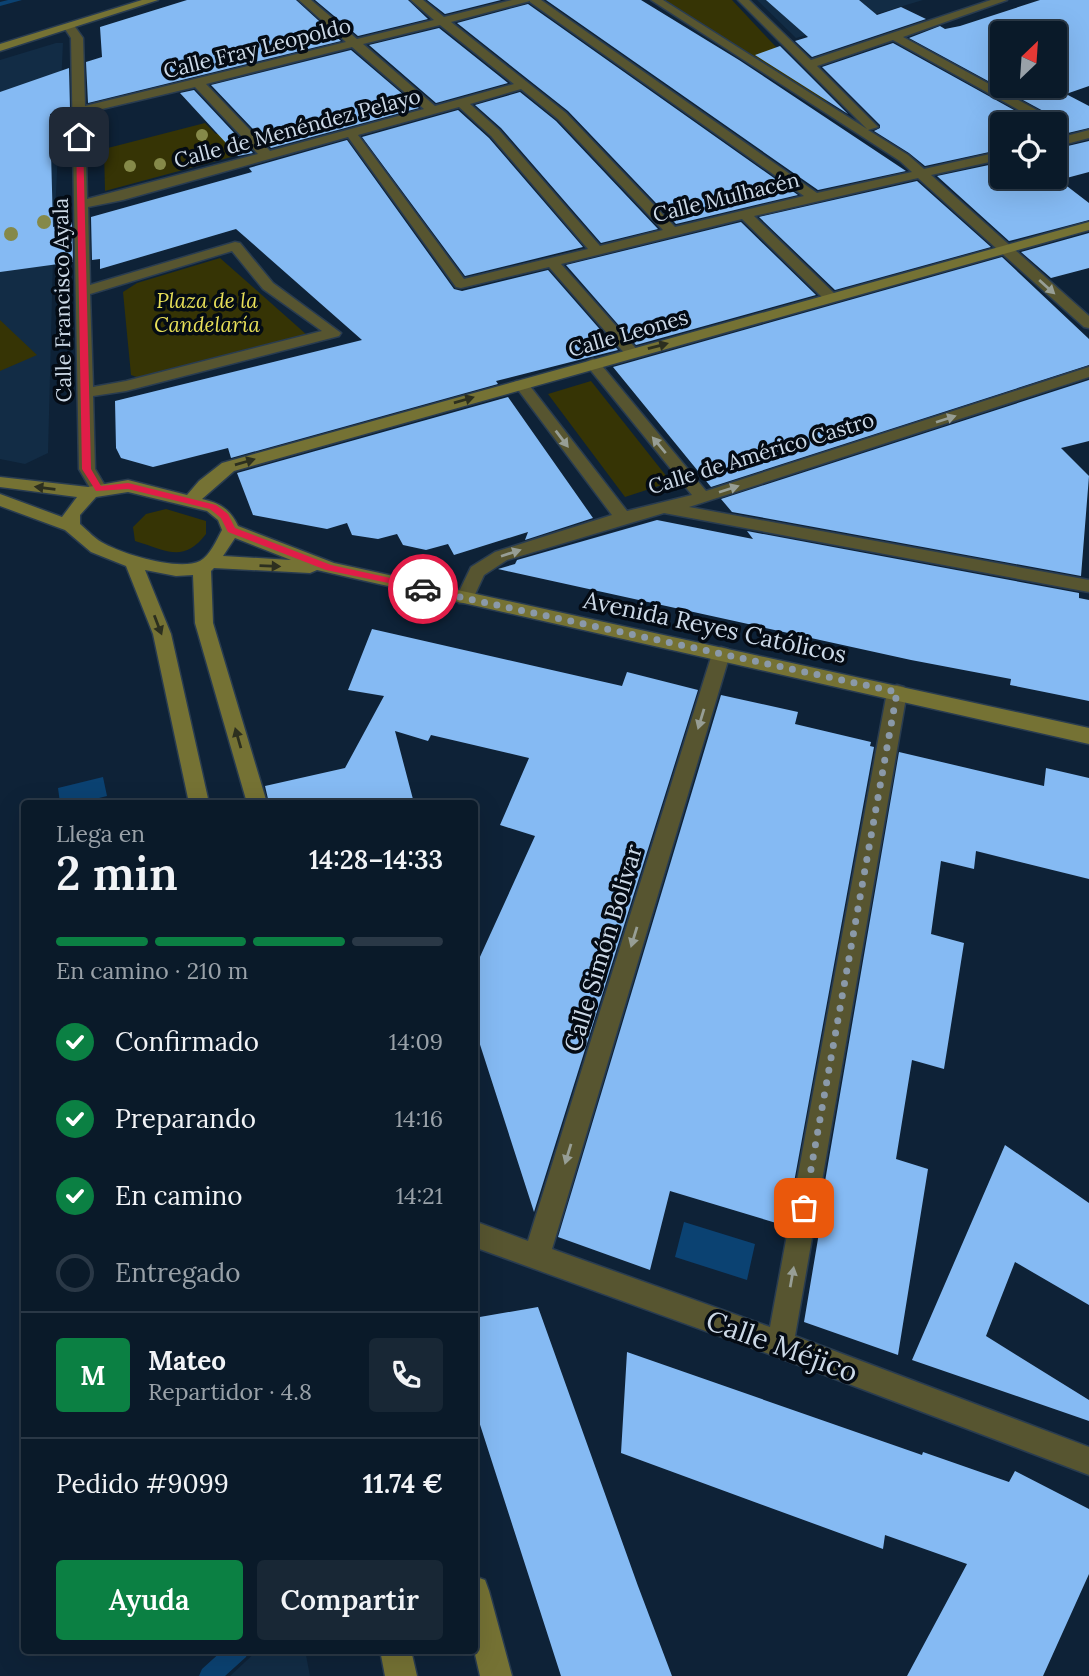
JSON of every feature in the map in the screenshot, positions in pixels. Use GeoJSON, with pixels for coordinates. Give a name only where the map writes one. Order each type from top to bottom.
{"type":"FeatureCollection","features":[{"type":"Feature","properties":{"kind":"street"},"geometry":{"type":"LineString","coordinates":[[0,48],[153,0]]}},
{"type":"Feature","properties":{"kind":"street"},"geometry":{"type":"LineString","coordinates":[[304,0],[433,110]]}},
{"type":"Feature","properties":{"kind":"street"},"geometry":{"type":"LineString","coordinates":[[416,0],[562,116],[672,232]]}},
{"type":"Feature","properties":{"kind":"street","name":"Calle Fray Leopoldo"},"geometry":{"type":"LineString","coordinates":[[79,111],[525,0]]}},
{"type":"Feature","properties":{"kind":"street"},"geometry":{"type":"LineString","coordinates":[[534,0],[815,197]]}},
{"type":"Feature","properties":{"kind":"street"},"geometry":{"type":"LineString","coordinates":[[656,0],[904,158]]}},
{"type":"Feature","properties":{"kind":"street"},"geometry":{"type":"LineString","coordinates":[[743,0],[904,158],[1089,324]]}},
{"type":"Feature","properties":{"kind":"street"},"geometry":{"type":"LineString","coordinates":[[809,65],[1002,0]]}},
{"type":"Feature","properties":{"kind":"street","name":"Calle Francisco Ayala"},"geometry":{"type":"LineString","coordinates":[[69,26],[77,37],[87,469],[95,491]]}},
{"type":"Feature","properties":{"kind":"street"},"geometry":{"type":"LineString","coordinates":[[895,37],[1031,112]]}},
{"type":"Feature","properties":{"kind":"street"},"geometry":{"type":"LineString","coordinates":[[198,83],[267,156]]}},
{"type":"Feature","properties":{"kind":"street","name":"Calle de Menéndez Pelayo"},"geometry":{"type":"LineString","coordinates":[[81,204],[118,197],[523,85]]}},
{"type":"Feature","properties":{"kind":"street"},"geometry":{"type":"LineString","coordinates":[[461,103],[495,133],[597,251]]}},
{"type":"Feature","properties":{"kind":"street"},"geometry":{"type":"LineString","coordinates":[[1067,130],[1084,136]]}},
{"type":"Feature","properties":{"kind":"street","name":"Calle Mulhacén"},"geometry":{"type":"LineString","coordinates":[[351,133],[461,284],[815,197],[990,158]]}},
{"type":"Feature","properties":{"kind":"street"},"geometry":{"type":"LineString","coordinates":[[744,214],[831,298]]}},
{"type":"Feature","properties":{"kind":"street","name":"Calle Leones"},"geometry":{"type":"LineString","coordinates":[[191,501],[205,485],[228,467],[1089,226]]}},
{"type":"Feature","properties":{"kind":"street"},"geometry":{"type":"LineString","coordinates":[[83,292],[235,246],[268,286],[334,332],[126,386],[85,393]]}},
{"type":"Feature","properties":{"kind":"street"},"geometry":{"type":"LineString","coordinates":[[552,262],[632,353]]}},
{"type":"Feature","properties":{"kind":"street"},"geometry":{"type":"LineString","coordinates":[[593,364],[703,498]]}},
{"type":"Feature","properties":{"kind":"street","name":"Calle de Américo Castro"},"geometry":{"type":"LineString","coordinates":[[465,598],[477,571],[501,556],[623,518],[703,498],[1089,372]]}},
{"type":"Feature","properties":{"kind":"street"},"geometry":{"type":"LineString","coordinates":[[521,384],[623,518]]}},
{"type":"Feature","properties":{"kind":"street"},"geometry":{"type":"LineString","coordinates":[[0,482],[95,491],[128,486],[213,507],[225,517],[231,530],[206,565],[204,623],[256,800]]}},
{"type":"Feature","properties":{"kind":"street"},"geometry":{"type":"LineString","coordinates":[[71,526],[71,514],[95,491]]}},
{"type":"Feature","properties":{"kind":"street","name":"Avenida Reyes Católicos"},"geometry":{"type":"LineString","coordinates":[[0,500],[71,526],[97,548],[133,562],[176,570],[206,565],[330,568]]}},
{"type":"Feature","properties":{"kind":"street"},"geometry":{"type":"LineString","coordinates":[[664,508],[1089,586]]}},
{"type":"Feature","properties":{"kind":"street","name":"Avenida Reyes Católicos"},"geometry":{"type":"LineString","coordinates":[[231,530],[330,568],[1089,736]]}},
{"type":"Feature","properties":{"kind":"street"},"geometry":{"type":"LineString","coordinates":[[133,562],[162,634],[198,800]]}},
{"type":"Feature","properties":{"kind":"street","name":"Calle Simón Bolivar"},"geometry":{"type":"LineString","coordinates":[[536,1258],[721,654]]}},
{"type":"Feature","properties":{"kind":"street"},"geometry":{"type":"LineString","coordinates":[[780,1344],[897,692]]}},
{"type":"Feature","properties":{"kind":"street","name":"Calle Méjico"},"geometry":{"type":"LineString","coordinates":[[478,1236],[780,1344],[1089,1461]]}},
{"type":"Feature","properties":{"kind":"street"},"geometry":{"type":"LineString","coordinates":[[478,1606],[496,1676]]}},
{"type":"Feature","properties":{"kind":"street"},"geometry":{"type":"LineString","coordinates":[[397,1654],[401,1676]]}},
{"type":"Feature","properties":{"kind":"shaded area"},"geometry":{"type":"Polygon","coordinates":[[[757,0],[923,0],[796,38],[757,0]]]}},
{"type":"Feature","properties":{"kind":"shaded area"},"geometry":{"type":"Polygon","coordinates":[[[63,43],[53,258],[48,453],[25,464],[0,459],[0,60],[63,43]]]}},
{"type":"Feature","properties":{"kind":"shaded area"},"geometry":{"type":"Polygon","coordinates":[[[254,1654],[306,1654],[310,1676],[230,1676],[254,1654]]]}},
{"type":"Feature","properties":{"kind":"green space"},"geometry":{"type":"Polygon","coordinates":[[[664,0],[732,0],[835,110],[664,0]]]}},
{"type":"Feature","properties":{"kind":"green space"},"geometry":{"type":"Polygon","coordinates":[[[205,123],[216,134],[226,132],[246,153],[105,191],[104,149],[205,123]]]}},
{"type":"Feature","properties":{"kind":"green space","name":"Plaza de la Candelaría"},"geometry":{"type":"Polygon","coordinates":[[[220,258],[307,335],[142,379],[131,375],[123,292],[137,283],[220,258]]]}},
{"type":"Feature","properties":{"kind":"green space"},"geometry":{"type":"Polygon","coordinates":[[[0,320],[37,355],[0,371],[0,320]]]}},
{"type":"Feature","properties":{"kind":"green space"},"geometry":{"type":"Polygon","coordinates":[[[591,381],[671,482],[625,497],[548,394],[591,381]]]}},
{"type":"Feature","properties":{"kind":"green space"},"geometry":{"type":"Polygon","coordinates":[[[166,509],[206,521],[206,534],[190,549],[182,552],[165,551],[135,541],[133,527],[146,514],[166,509]]]}},
{"type":"Feature","properties":{"kind":"water"},"geometry":{"type":"Polygon","coordinates":[[[103,777],[107,796],[91,800],[60,800],[58,788],[103,777]]]}},
{"type":"Feature","properties":{"kind":"water"},"geometry":{"type":"Polygon","coordinates":[[[684,1222],[755,1244],[747,1280],[675,1257],[684,1222]]]}},
{"type":"Feature","properties":{"kind":"building"},"geometry":{"type":"Polygon","coordinates":[[[187,0],[296,0],[341,41],[88,103],[86,62],[102,57],[100,27],[187,0]]]}},
{"type":"Feature","properties":{"kind":"building"},"geometry":{"type":"Polygon","coordinates":[[[315,0],[408,0],[428,19],[358,36],[315,0]]]}},
{"type":"Feature","properties":{"kind":"building"},"geometry":{"type":"Polygon","coordinates":[[[427,0],[501,0],[445,14],[427,0]]]}},
{"type":"Feature","properties":{"kind":"building"},"geometry":{"type":"Polygon","coordinates":[[[546,0],[641,0],[739,60],[906,171],[818,190],[546,0]]]}},
{"type":"Feature","properties":{"kind":"building"},"geometry":{"type":"Polygon","coordinates":[[[766,0],[859,0],[877,15],[901,7],[926,19],[812,57],[795,41],[808,37],[766,0]]]}},
{"type":"Feature","properties":{"kind":"building"},"geometry":{"type":"Polygon","coordinates":[[[1040,0],[1089,0],[1089,86],[1068,93],[1068,21],[990,21],[990,82],[909,38],[940,26],[945,29],[1040,0]]]}},
{"type":"Feature","properties":{"kind":"building"},"geometry":{"type":"Polygon","coordinates":[[[528,4],[798,195],[676,224],[568,111],[457,23],[528,4]]]}},
{"type":"Feature","properties":{"kind":"building"},"geometry":{"type":"Polygon","coordinates":[[[439,28],[508,83],[436,103],[369,45],[439,28]]]}},
{"type":"Feature","properties":{"kind":"building"},"geometry":{"type":"Polygon","coordinates":[[[893,43],[1017,112],[990,112],[990,152],[925,166],[874,131],[880,128],[880,125],[822,67],[893,43]]]}},
{"type":"Feature","properties":{"kind":"building"},"geometry":{"type":"Polygon","coordinates":[[[780,46],[848,114],[755,55],[780,46]]]}},
{"type":"Feature","properties":{"kind":"building"},"geometry":{"type":"Polygon","coordinates":[[[351,50],[419,108],[271,148],[211,85],[351,50]]]}},
{"type":"Feature","properties":{"kind":"building"},"geometry":{"type":"Polygon","coordinates":[[[69,68],[70,109],[50,114],[53,227],[72,222],[73,262],[0,272],[0,92],[69,68]]]}},
{"type":"Feature","properties":{"kind":"building"},"geometry":{"type":"Polygon","coordinates":[[[194,90],[253,153],[238,156],[180,93],[194,90]]]}},
{"type":"Feature","properties":{"kind":"building"},"geometry":{"type":"Polygon","coordinates":[[[520,92],[556,121],[658,229],[601,243],[501,128],[475,105],[520,92]]]}},
{"type":"Feature","properties":{"kind":"building"},"geometry":{"type":"Polygon","coordinates":[[[1068,95],[1089,106],[1089,128],[1067,133],[1067,112],[1045,112],[1019,98],[1068,98],[1068,95]]]}},
{"type":"Feature","properties":{"kind":"building"},"geometry":{"type":"Polygon","coordinates":[[[458,110],[489,138],[583,247],[465,276],[362,137],[458,110]]]}},
{"type":"Feature","properties":{"kind":"building"},"geometry":{"type":"Polygon","coordinates":[[[347,140],[454,289],[462,291],[548,270],[618,350],[496,381],[498,384],[231,458],[228,448],[153,467],[121,458],[116,448],[115,401],[362,340],[236,229],[100,269],[100,259],[92,260],[91,217],[252,172],[249,168],[347,140]]]}},
{"type":"Feature","properties":{"kind":"building"},"geometry":{"type":"Polygon","coordinates":[[[1089,141],[1089,172],[1067,178],[1067,146],[1089,141]]]}},
{"type":"Feature","properties":{"kind":"building"},"geometry":{"type":"Polygon","coordinates":[[[990,165],[990,189],[1067,189],[1067,186],[1089,203],[1089,220],[1009,241],[937,176],[990,165]]]}},
{"type":"Feature","properties":{"kind":"building"},"geometry":{"type":"Polygon","coordinates":[[[917,181],[991,247],[835,290],[759,217],[917,181]]]}},
{"type":"Feature","properties":{"kind":"building"},"geometry":{"type":"Polygon","coordinates":[[[741,222],[816,295],[636,345],[566,265],[741,222]]]}},
{"type":"Feature","properties":{"kind":"building"},"geometry":{"type":"Polygon","coordinates":[[[1089,233],[1089,268],[1051,278],[1021,252],[1089,233]]]}},
{"type":"Feature","properties":{"kind":"building"},"geometry":{"type":"Polygon","coordinates":[[[1002,257],[1089,339],[1089,365],[711,487],[613,367],[1002,257]]]}},
{"type":"Feature","properties":{"kind":"building"},"geometry":{"type":"Polygon","coordinates":[[[1089,380],[1089,441],[1061,448],[1089,476],[1081,576],[732,512],[721,499],[1089,380]]]}},
{"type":"Feature","properties":{"kind":"building"},"geometry":{"type":"Polygon","coordinates":[[[508,397],[593,518],[525,540],[528,532],[454,555],[448,544],[426,550],[403,545],[397,534],[378,539],[352,535],[347,523],[327,529],[253,515],[237,473],[508,397]]]}},
{"type":"Feature","properties":{"kind":"building"},"geometry":{"type":"Polygon","coordinates":[[[657,520],[753,539],[747,531],[1079,593],[1079,598],[1089,600],[1089,701],[1010,685],[1011,679],[911,660],[498,569],[515,564],[517,560],[657,520]]]}},
{"type":"Feature","properties":{"kind":"building"},"geometry":{"type":"Polygon","coordinates":[[[372,629],[622,686],[627,672],[698,690],[534,1212],[478,1038],[478,961],[535,836],[500,825],[529,758],[431,735],[428,741],[395,731],[413,800],[268,800],[265,786],[345,768],[384,696],[348,690],[372,629]]]}},
{"type":"Feature","properties":{"kind":"building"},"geometry":{"type":"Polygon","coordinates":[[[721,695],[798,712],[795,724],[871,742],[870,746],[874,747],[786,1226],[670,1191],[650,1270],[558,1237],[721,695]]]}},
{"type":"Feature","properties":{"kind":"building"},"geometry":{"type":"Polygon","coordinates":[[[899,752],[1044,786],[1046,768],[1089,778],[1089,879],[976,851],[974,869],[941,861],[931,934],[964,943],[944,1069],[912,1060],[896,1159],[928,1169],[898,1355],[804,1322],[821,1221],[818,1222],[899,752]]]}},
{"type":"Feature","properties":{"kind":"building"},"geometry":{"type":"Polygon","coordinates":[[[1005,1145],[1089,1203],[1089,1305],[1015,1262],[986,1336],[1089,1400],[1089,1421],[912,1360],[1005,1145]]]}},
{"type":"Feature","properties":{"kind":"building"},"geometry":{"type":"Polygon","coordinates":[[[538,1307],[672,1676],[561,1676],[478,1418],[478,1317],[538,1307]]]}},
{"type":"Feature","properties":{"kind":"building"},"geometry":{"type":"Polygon","coordinates":[[[627,1352],[922,1455],[923,1452],[1009,1482],[1015,1471],[1089,1509],[1089,1574],[1043,1676],[907,1676],[967,1564],[885,1535],[883,1549],[621,1453],[627,1352]]]}},
{"type":"Feature","properties":{"kind":"waterway"},"geometry":{"type":"LineString","coordinates":[[0,4],[18,0]]}},
{"type":"Feature","properties":{"kind":"waterway"},"geometry":{"type":"LineString","coordinates":[[209,1676],[234,1654]]}},
{"type":"Feature","properties":{"kind":"way so far"},"geometry":{"type":"LineString","coordinates":[[423,589],[897,692],[804,1208]]}},
{"type":"Feature","properties":{"kind":"route"},"geometry":{"type":"LineString","coordinates":[[79,137],[87,469],[99,489],[128,486],[213,507],[225,517],[231,530],[272,548],[330,568],[423,589]]}}]}
